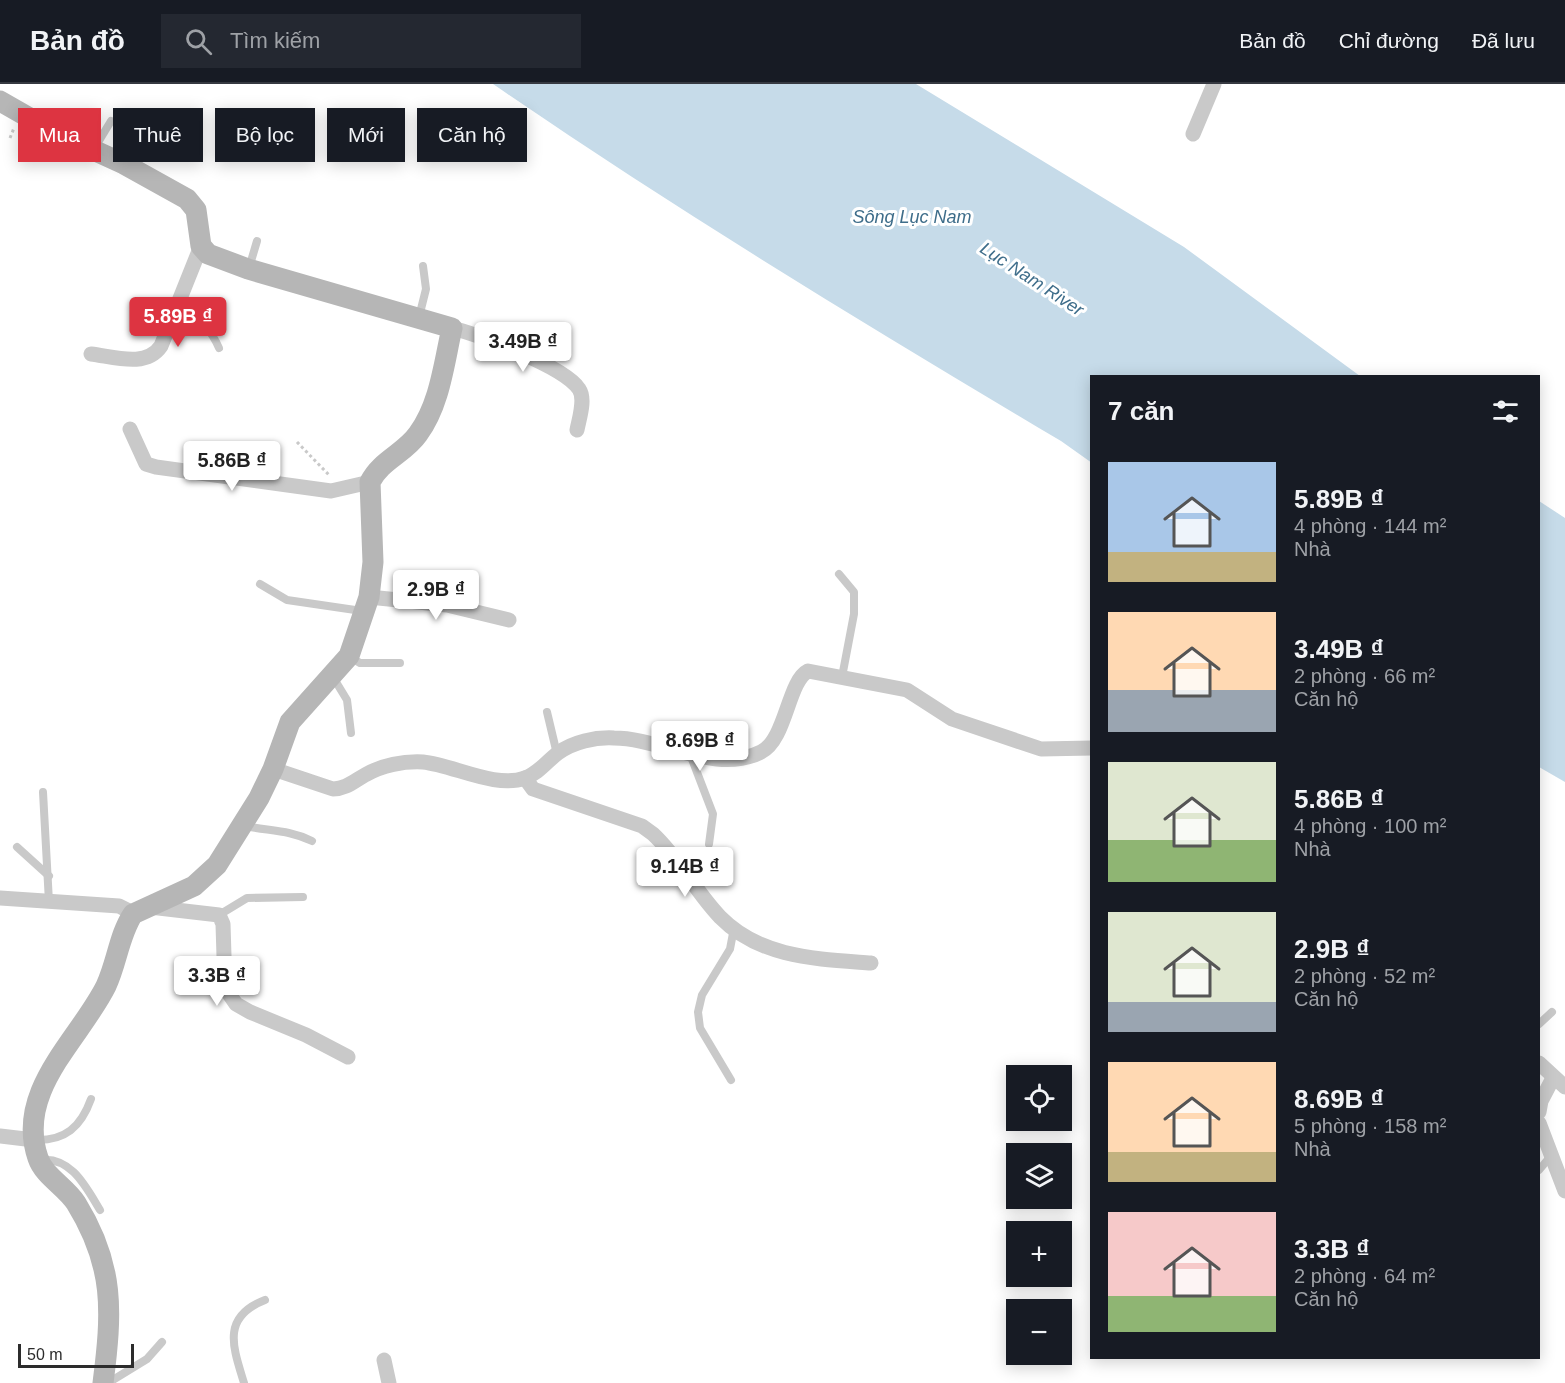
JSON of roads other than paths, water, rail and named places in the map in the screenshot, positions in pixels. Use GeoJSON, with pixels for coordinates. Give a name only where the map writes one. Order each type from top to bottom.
{"type":"FeatureCollection","features":[{"type":"Feature","properties":{"kind":"street"},"geometry":{"type":"LineString","coordinates":[[1193,134],[1214,84]]}},
{"type":"Feature","properties":{"kind":"street"},"geometry":{"type":"LineString","coordinates":[[0,101],[18,111]]}},
{"type":"Feature","properties":{"kind":"street"},"geometry":{"type":"LineString","coordinates":[[91,354],[144,360],[155,356],[180,301],[201,246],[196,210],[192,203],[172,189],[101,154]]}},
{"type":"Feature","properties":{"kind":"street"},"geometry":{"type":"LineString","coordinates":[[201,246],[208,254],[248,269],[478,335],[529,358],[564,376],[579,389],[582,397],[577,430]]}},
{"type":"Feature","properties":{"kind":"street"},"geometry":{"type":"LineString","coordinates":[[130,429],[146,464],[156,467],[266,480],[303,489],[339,489],[370,482],[387,460],[410,444],[424,424],[434,405],[452,328]]}},
{"type":"Feature","properties":{"kind":"street"},"geometry":{"type":"LineString","coordinates":[[36,1150],[34,1113],[42,1089],[64,1049],[106,985],[142,910],[194,886],[217,865],[244,825],[273,770],[290,722],[333,677],[349,656],[367,604],[373,562],[370,482]]}},
{"type":"Feature","properties":{"kind":"street"},"geometry":{"type":"LineString","coordinates":[[367,604],[447,605],[509,620]]}},
{"type":"Feature","properties":{"kind":"street"},"geometry":{"type":"LineString","coordinates":[[273,770],[333,789],[342,789],[382,767],[422,762],[485,778],[525,778],[542,768],[557,754],[584,741],[613,737],[651,742],[690,753],[727,758],[746,757],[763,752],[773,742],[803,673],[818,671],[907,690],[952,719],[1041,749],[1090,748]]}},
{"type":"Feature","properties":{"kind":"street"},"geometry":{"type":"LineString","coordinates":[[525,778],[533,789],[642,826],[653,834],[720,917],[734,928],[769,948],[801,958],[871,963]]}},
{"type":"Feature","properties":{"kind":"street"},"geometry":{"type":"LineString","coordinates":[[0,897],[219,915],[223,924],[225,988],[229,996],[250,1012],[306,1035],[348,1058]]}},
{"type":"Feature","properties":{"kind":"street"},"geometry":{"type":"LineString","coordinates":[[1540,1064],[1559,1083],[1541,1101],[1540,1106]]}},
{"type":"Feature","properties":{"kind":"street"},"geometry":{"type":"LineString","coordinates":[[1540,1126],[1565,1191]]}},
{"type":"Feature","properties":{"kind":"street"},"geometry":{"type":"LineString","coordinates":[[0,1136],[36,1150],[75,1201],[100,1250],[109,1293],[109,1338],[103,1383]]}},
{"type":"Feature","properties":{"kind":"street"},"geometry":{"type":"LineString","coordinates":[[384,1360],[388,1383]]}},
{"type":"Feature","properties":{"kind":"lane"},"geometry":{"type":"LineString","coordinates":[[101,137],[111,121]]}},
{"type":"Feature","properties":{"kind":"lane"},"geometry":{"type":"LineString","coordinates":[[248,269],[257,242]]}},
{"type":"Feature","properties":{"kind":"lane"},"geometry":{"type":"LineString","coordinates":[[419,317],[426,289],[423,266]]}},
{"type":"Feature","properties":{"kind":"lane"},"geometry":{"type":"LineString","coordinates":[[180,301],[207,328],[219,348]]}},
{"type":"Feature","properties":{"kind":"lane"},"geometry":{"type":"LineString","coordinates":[[529,358],[557,327]]}},
{"type":"Feature","properties":{"kind":"lane"},"geometry":{"type":"LineString","coordinates":[[839,574],[854,592],[854,614],[842,677]]}},
{"type":"Feature","properties":{"kind":"lane"},"geometry":{"type":"LineString","coordinates":[[260,584],[287,600],[367,604]]}},
{"type":"Feature","properties":{"kind":"lane"},"geometry":{"type":"LineString","coordinates":[[349,656],[360,663],[400,663]]}},
{"type":"Feature","properties":{"kind":"lane"},"geometry":{"type":"LineString","coordinates":[[333,677],[347,700],[351,733]]}},
{"type":"Feature","properties":{"kind":"lane"},"geometry":{"type":"LineString","coordinates":[[547,712],[557,754]]}},
{"type":"Feature","properties":{"kind":"lane"},"geometry":{"type":"LineString","coordinates":[[690,753],[713,814],[709,844]]}},
{"type":"Feature","properties":{"kind":"lane"},"geometry":{"type":"LineString","coordinates":[[43,792],[49,902]]}},
{"type":"Feature","properties":{"kind":"lane"},"geometry":{"type":"LineString","coordinates":[[244,825],[268,831],[286,830],[312,840]]}},
{"type":"Feature","properties":{"kind":"lane"},"geometry":{"type":"LineString","coordinates":[[17,848],[49,876]]}},
{"type":"Feature","properties":{"kind":"lane"},"geometry":{"type":"LineString","coordinates":[[219,915],[247,898],[303,897]]}},
{"type":"Feature","properties":{"kind":"lane"},"geometry":{"type":"LineString","coordinates":[[731,1080],[700,1029],[698,1012],[702,995],[730,949],[734,928]]}},
{"type":"Feature","properties":{"kind":"lane"},"geometry":{"type":"LineString","coordinates":[[1540,1023],[1552,1012]]}},
{"type":"Feature","properties":{"kind":"lane"},"geometry":{"type":"LineString","coordinates":[[36,1150],[67,1135],[86,1115],[91,1099]]}},
{"type":"Feature","properties":{"kind":"lane"},"geometry":{"type":"LineString","coordinates":[[36,1150],[66,1165],[84,1185],[100,1210]]}},
{"type":"Feature","properties":{"kind":"lane"},"geometry":{"type":"LineString","coordinates":[[1540,1169],[1550,1157]]}},
{"type":"Feature","properties":{"kind":"lane"},"geometry":{"type":"LineString","coordinates":[[244,1383],[233,1343],[234,1329],[241,1313],[265,1300]]}},
{"type":"Feature","properties":{"kind":"lane"},"geometry":{"type":"LineString","coordinates":[[108,1383],[147,1359],[162,1342]]}},
{"type":"Feature","properties":{"kind":"water","name":"Sông Lục Nam"},"geometry":{"type":"Polygon","coordinates":[[[493,84],[916,84],[1184,247],[1359,375],[1090,375],[1090,462],[1061,441],[703,223],[493,84]]]}},
{"type":"Feature","properties":{"kind":"water"},"geometry":{"type":"Polygon","coordinates":[[[1540,502],[1565,518],[1565,782],[1540,768],[1540,502]]]}},
{"type":"Feature","properties":{"kind":"water label","name":"Lục Nam River"},"geometry":{"type":"Point","coordinates":[1032,279]}}]}
